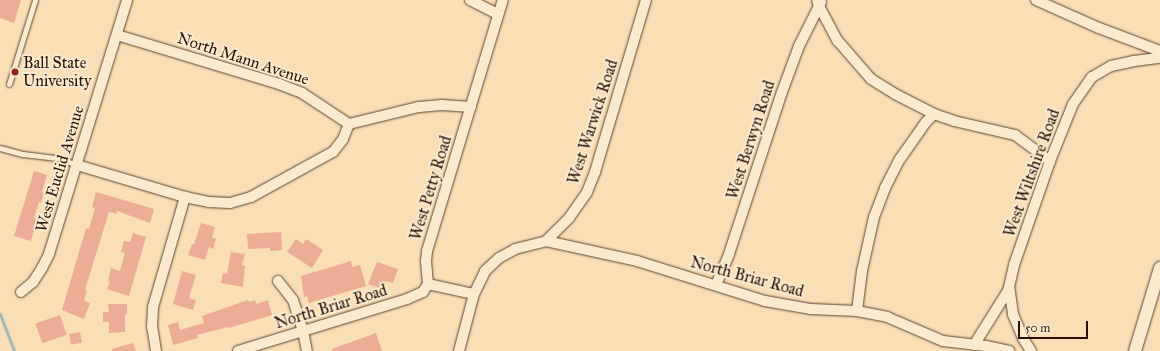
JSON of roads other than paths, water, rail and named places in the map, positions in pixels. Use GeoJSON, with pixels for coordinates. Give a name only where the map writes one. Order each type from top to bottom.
{"type":"FeatureCollection","features":[{"type":"Feature","properties":{"kind":"street","name":"West Euclid Avenue"},"geometry":{"type":"LineString","coordinates":[[20,292],[33,282],[49,254],[127,0]]}},
{"type":"Feature","properties":{"kind":"street"},"geometry":{"type":"LineString","coordinates":[[470,0],[498,14]]}},
{"type":"Feature","properties":{"kind":"street","name":"West Petty Road"},"geometry":{"type":"LineString","coordinates":[[428,284],[426,261],[427,251],[503,0]]}},
{"type":"Feature","properties":{"kind":"street","name":"West Warwick Road"},"geometry":{"type":"LineString","coordinates":[[546,241],[569,218],[581,202],[592,181],[646,0]]}},
{"type":"Feature","properties":{"kind":"street"},"geometry":{"type":"LineString","coordinates":[[1036,0],[1099,28],[1160,50]]}},
{"type":"Feature","properties":{"kind":"street"},"geometry":{"type":"LineString","coordinates":[[819,2],[838,41],[862,70],[895,94],[934,114],[954,121],[1015,135],[1050,161]]}},
{"type":"Feature","properties":{"kind":"street","name":"West Berwyn Road"},"geometry":{"type":"LineString","coordinates":[[716,285],[729,254],[784,85],[799,46],[819,2]]}},
{"type":"Feature","properties":{"kind":"street","name":"North Mann Avenue"},"geometry":{"type":"LineString","coordinates":[[117,35],[302,92],[349,124]]}},
{"type":"Feature","properties":{"kind":"street","name":"West Wiltshire Road"},"geometry":{"type":"LineString","coordinates":[[1030,351],[1015,320],[1010,302],[1009,288],[1014,265],[1050,161],[1073,104],[1092,77],[1111,66],[1134,61],[1160,58]]}},
{"type":"Feature","properties":{"kind":"street"},"geometry":{"type":"LineString","coordinates":[[77,165],[185,197],[222,203],[236,202],[250,197],[333,152],[343,139],[349,124],[419,107],[442,105],[471,107]]}},
{"type":"Feature","properties":{"kind":"street"},"geometry":{"type":"LineString","coordinates":[[857,311],[862,271],[874,217],[885,188],[900,159],[926,122],[934,114]]}},
{"type":"Feature","properties":{"kind":"street"},"geometry":{"type":"LineString","coordinates":[[156,351],[152,328],[152,306],[185,197]]}},
{"type":"Feature","properties":{"kind":"street"},"geometry":{"type":"LineString","coordinates":[[459,351],[474,294],[485,271],[499,258],[515,249],[546,241]]}},
{"type":"Feature","properties":{"kind":"street","name":"North Briar Road"},"geometry":{"type":"LineString","coordinates":[[546,241],[637,261],[765,301],[811,309],[857,311],[887,316],[944,341],[1009,351]]}},
{"type":"Feature","properties":{"kind":"street"},"geometry":{"type":"LineString","coordinates":[[1135,351],[1160,268]]}},
{"type":"Feature","properties":{"kind":"street"},"geometry":{"type":"LineString","coordinates":[[278,281],[293,300],[303,331],[307,351]]}},
{"type":"Feature","properties":{"kind":"street"},"geometry":{"type":"LineString","coordinates":[[428,284],[474,294]]}},
{"type":"Feature","properties":{"kind":"street","name":"North Briar Road"},"geometry":{"type":"LineString","coordinates":[[238,351],[415,296],[423,292],[428,284]]}},
{"type":"Feature","properties":{"kind":"street"},"geometry":{"type":"LineString","coordinates":[[974,345],[1009,288]]}},
{"type":"Feature","properties":{"kind":"lane"},"geometry":{"type":"LineString","coordinates":[[9,84],[35,0]]}},
{"type":"Feature","properties":{"kind":"lane"},"geometry":{"type":"LineString","coordinates":[[0,148],[23,154],[61,159],[77,165]]}},
{"type":"Feature","properties":{"kind":"waterway"},"geometry":{"type":"LineString","coordinates":[[0,314],[14,351]]}},
{"type":"Feature","properties":{"kind":"place","name":"Ball State University"},"geometry":{"type":"Point","coordinates":[15,72]}}]}
